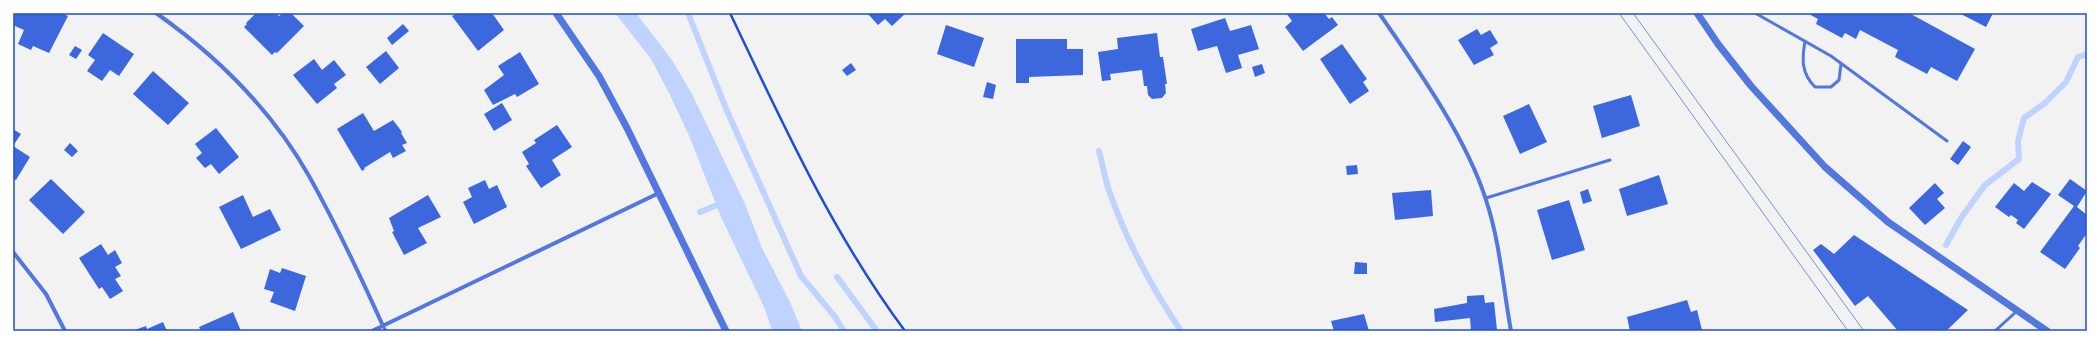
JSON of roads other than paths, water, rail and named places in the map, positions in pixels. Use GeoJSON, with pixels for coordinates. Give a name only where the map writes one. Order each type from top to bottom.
{"type":"FeatureCollection","features":[{"type":"Feature","properties":{"kind":"street"},"geometry":{"type":"LineString","coordinates":[[156,13],[223,67],[251,97],[280,133],[308,175],[349,252],[383,326]]}},
{"type":"Feature","properties":{"kind":"street"},"geometry":{"type":"LineString","coordinates":[[556,13],[599,76],[660,193],[726,331]]}},
{"type":"Feature","properties":{"kind":"street"},"geometry":{"type":"LineString","coordinates":[[1379,13],[1412,60],[1446,116],[1469,159],[1486,198],[1495,230],[1511,331]]}},
{"type":"Feature","properties":{"kind":"street"},"geometry":{"type":"LineString","coordinates":[[1697,13],[1718,44],[1751,86],[1825,167],[1888,222],[2047,331]]}},
{"type":"Feature","properties":{"kind":"street"},"geometry":{"type":"LineString","coordinates":[[372,331],[660,193]]}},
{"type":"Feature","properties":{"kind":"street"},"geometry":{"type":"LineString","coordinates":[[13,252],[46,294],[65,331]]}},
{"type":"Feature","properties":{"kind":"lane"},"geometry":{"type":"LineString","coordinates":[[1755,13],[1805,41],[1841,64],[1947,141]]}},
{"type":"Feature","properties":{"kind":"lane"},"geometry":{"type":"LineString","coordinates":[[1805,41],[1801,60],[1807,79],[1815,87],[1831,87],[1839,80],[1841,64]]}},
{"type":"Feature","properties":{"kind":"lane"},"geometry":{"type":"LineString","coordinates":[[1486,198],[1610,160]]}},
{"type":"Feature","properties":{"kind":"lane"},"geometry":{"type":"LineString","coordinates":[[1995,331],[2017,311]]}},
{"type":"Feature","properties":{"kind":"lane"},"geometry":{"type":"LineString","coordinates":[[383,326],[386,331]]}},
{"type":"Feature","properties":{"kind":"water"},"geometry":{"type":"Polygon","coordinates":[[[615,13],[636,13],[672,60],[692,94],[745,204],[762,248],[790,302],[802,331],[772,331],[765,309],[721,217],[690,138],[670,95],[651,59],[615,13]]]}},
{"type":"Feature","properties":{"kind":"waterway"},"geometry":{"type":"LineString","coordinates":[[688,13],[727,111],[801,276],[835,317],[844,331]]}},
{"type":"Feature","properties":{"kind":"waterway"},"geometry":{"type":"LineString","coordinates":[[1946,245],[1961,218],[1985,185],[2019,159],[2018,141],[2024,118],[2045,103],[2066,82],[2078,57],[2087,54]]}},
{"type":"Feature","properties":{"kind":"waterway"},"geometry":{"type":"LineString","coordinates":[[1099,151],[1109,190],[1125,231],[1160,299],[1181,331]]}},
{"type":"Feature","properties":{"kind":"waterway"},"geometry":{"type":"LineString","coordinates":[[700,212],[722,203]]}},
{"type":"Feature","properties":{"kind":"waterway"},"geometry":{"type":"LineString","coordinates":[[837,277],[877,331]]}},
{"type":"Feature","properties":{"kind":"tram line"},"geometry":{"type":"LineString","coordinates":[[1619,13],[1848,331]]}},
{"type":"Feature","properties":{"kind":"tram line"},"geometry":{"type":"LineString","coordinates":[[1633,13],[1864,331]]}}]}
